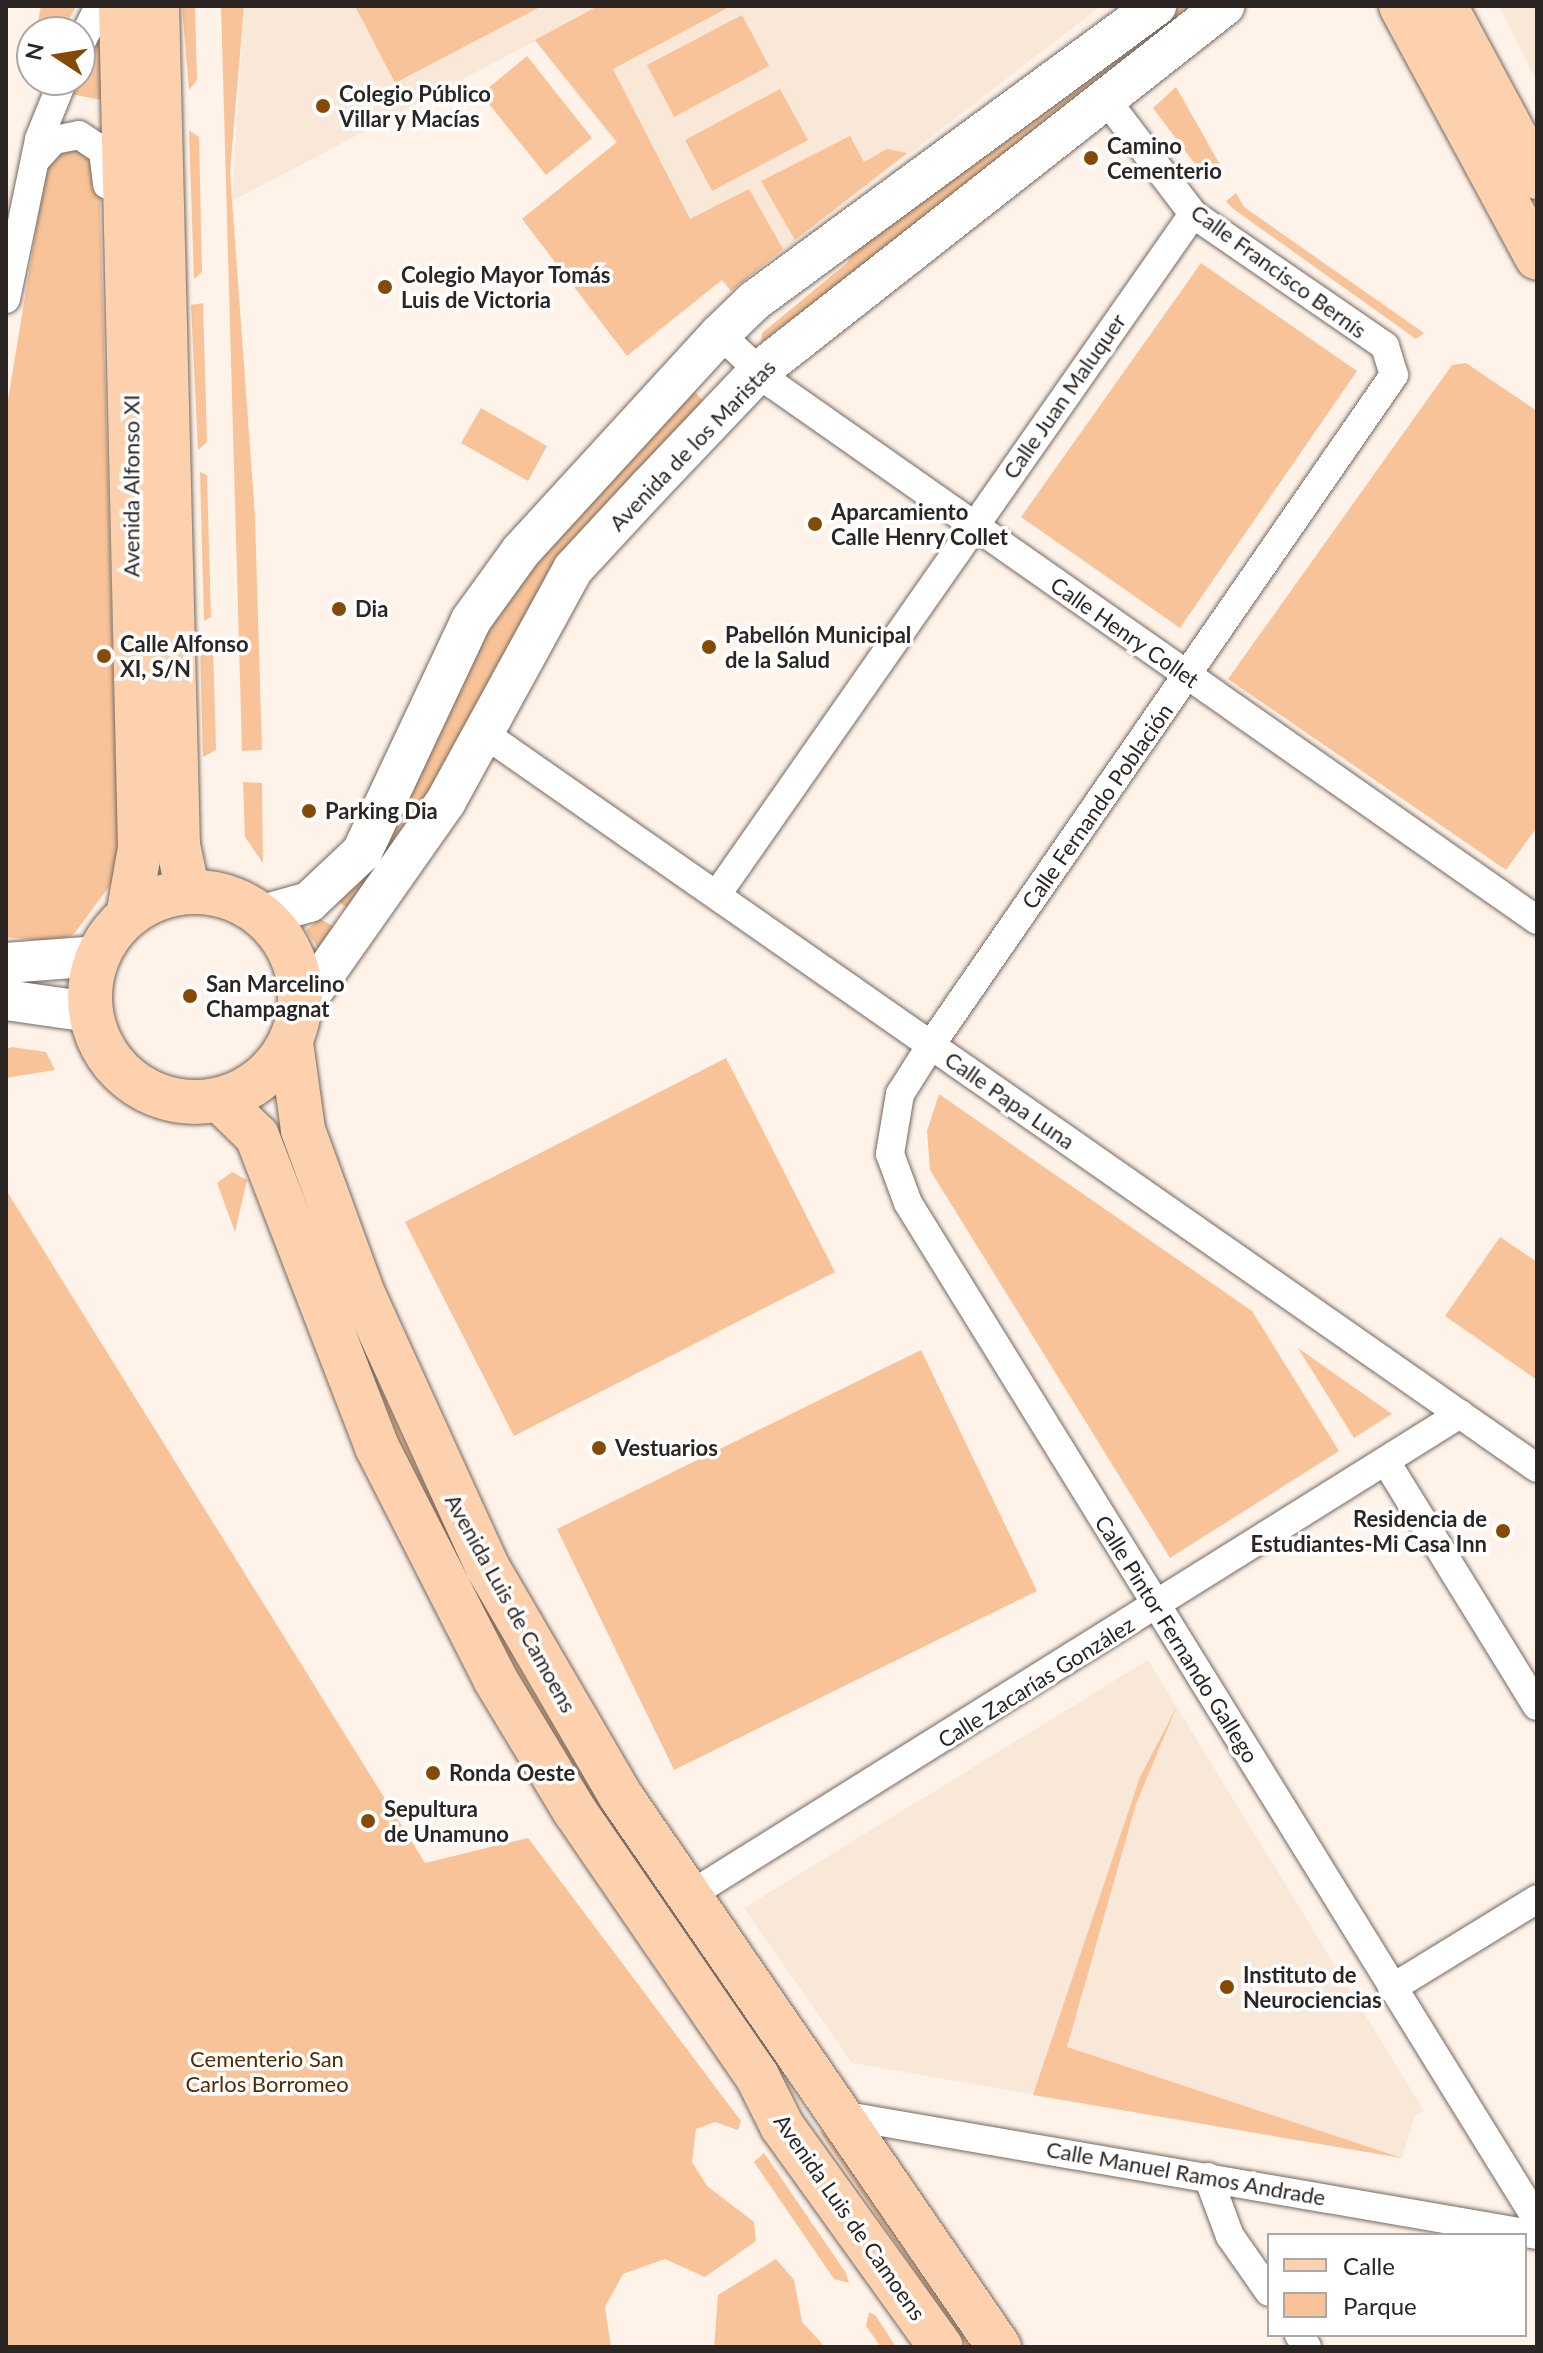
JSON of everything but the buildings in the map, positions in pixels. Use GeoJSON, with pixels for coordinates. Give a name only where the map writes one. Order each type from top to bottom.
{"type":"FeatureCollection","features":[{"type":"Feature","properties":{"kind":"main road","name":"Avenida Alfonso XI"},"geometry":{"type":"LineString","coordinates":[[121,6],[132,369],[126,428],[140,848],[128,916]]}},
{"type":"Feature","properties":{"kind":"main road","name":"Avenida Alfonso XI"},"geometry":{"type":"LineString","coordinates":[[157,6],[178,845],[188,892]]}},
{"type":"Feature","properties":{"kind":"main road"},"geometry":{"type":"LineString","coordinates":[[263,915],[309,902],[362,852],[471,620],[521,551],[720,334],[754,301],[1156,6]]}},
{"type":"Feature","properties":{"kind":"main road","name":"Avenida de los Maristas"},"geometry":{"type":"LineString","coordinates":[[296,1026],[403,870],[573,569],[758,372],[1104,97],[1224,6]]}},
{"type":"Feature","properties":{"kind":"main road"},"geometry":{"type":"LineString","coordinates":[[1401,6],[1537,258]]}},
{"type":"Feature","properties":{"kind":"main road"},"geometry":{"type":"LineString","coordinates":[[1445,6],[1537,177]]}},
{"type":"Feature","properties":{"kind":"main road"},"geometry":{"type":"LineString","coordinates":[[188,892],[240,901],[263,915],[299,974],[296,1026],[253,1086],[221,1101],[180,1102],[132,1082],[113,1064],[89,1012],[99,956],[128,916],[188,892]]}},
{"type":"Feature","properties":{"kind":"main road"},"geometry":{"type":"LineString","coordinates":[[8,972],[99,956]]}},
{"type":"Feature","properties":{"kind":"main road"},"geometry":{"type":"LineString","coordinates":[[8,972],[89,1012]]}},
{"type":"Feature","properties":{"kind":"main road","name":"Avenida Luis de Camoens"},"geometry":{"type":"LineString","coordinates":[[296,1026],[306,1140],[438,1467],[543,1667],[835,2114],[999,2347]]}},
{"type":"Feature","properties":{"kind":"main road","name":"Avenida Luis de Camoens"},"geometry":{"type":"LineString","coordinates":[[221,1101],[257,1136],[332,1340],[444,1588],[574,1810],[762,2084],[782,2126],[941,2347]]}},
{"type":"Feature","properties":{"kind":"main road","name":"Avenida Luis de Camoens"},"geometry":{"type":"LineString","coordinates":[[762,2084],[811,2113],[835,2114]]}},
{"type":"Feature","properties":{"kind":"street"},"geometry":{"type":"LineString","coordinates":[[6,299],[35,161],[57,96]]}},
{"type":"Feature","properties":{"kind":"street","name":"Calle Francisco Bernís"},"geometry":{"type":"LineString","coordinates":[[1104,97],[1193,214],[1385,346],[1394,367]]}},
{"type":"Feature","properties":{"kind":"street"},"geometry":{"type":"LineString","coordinates":[[35,161],[67,134],[103,151],[110,341],[126,428]]}},
{"type":"Feature","properties":{"kind":"street","name":"Calle Juan Maluquer"},"geometry":{"type":"LineString","coordinates":[[718,893],[1193,214]]}},
{"type":"Feature","properties":{"kind":"street","name":"Calle Henry Collet"},"geometry":{"type":"LineString","coordinates":[[720,334],[758,372],[1537,920]]}},
{"type":"Feature","properties":{"kind":"street","name":"Calle Fernando Población"},"geometry":{"type":"LineString","coordinates":[[931,1045],[1391,384],[1394,367]]}},
{"type":"Feature","properties":{"kind":"street","name":"Calle Papa Luna"},"geometry":{"type":"LineString","coordinates":[[482,732],[718,893],[1537,1468]]}},
{"type":"Feature","properties":{"kind":"street","name":"Calle Pintor Fernando Gallego"},"geometry":{"type":"LineString","coordinates":[[931,1045],[897,1105],[890,1154],[895,1177],[1537,2220]]}},
{"type":"Feature","properties":{"kind":"street","name":"Calle Zacarías González"},"geometry":{"type":"LineString","coordinates":[[690,1895],[1388,1465],[1460,1414]]}},
{"type":"Feature","properties":{"kind":"street"},"geometry":{"type":"LineString","coordinates":[[1388,1465],[1537,1706]]}},
{"type":"Feature","properties":{"kind":"street"},"geometry":{"type":"LineString","coordinates":[[1392,1988],[1537,1899]]}},
{"type":"Feature","properties":{"kind":"street","name":"Calle Manuel Ramos Andrade"},"geometry":{"type":"LineString","coordinates":[[835,2114],[1526,2233]]}},
{"type":"Feature","properties":{"kind":"street"},"geometry":{"type":"LineString","coordinates":[[1208,2177],[1230,2236],[1267,2289]]}},
{"type":"Feature","properties":{"kind":"shaded area"},"geometry":{"type":"Polygon","coordinates":[[[244,6],[1101,6],[731,291],[535,41],[232,201],[244,6]]]}},
{"type":"Feature","properties":{"kind":"shaded area"},"geometry":{"type":"Polygon","coordinates":[[[1499,6],[1537,6],[1537,82],[1499,6]]]}},
{"type":"Feature","properties":{"kind":"shaded area"},"geometry":{"type":"Polygon","coordinates":[[[1148,1660],[1424,2111],[1415,2115],[1402,2158],[852,2063],[744,1908],[1148,1660]]]}},
{"type":"Feature","properties":{"kind":"green space"},"geometry":{"type":"Polygon","coordinates":[[[41,6],[76,6],[71,16],[39,16],[41,6]]]}},
{"type":"Feature","properties":{"kind":"green space"},"geometry":{"type":"Polygon","coordinates":[[[182,6],[195,6],[197,80],[189,90],[182,6]]]}},
{"type":"Feature","properties":{"kind":"green space"},"geometry":{"type":"Polygon","coordinates":[[[221,6],[244,6],[230,172],[255,516],[262,750],[242,751],[221,6]]]}},
{"type":"Feature","properties":{"kind":"green space"},"geometry":{"type":"Polygon","coordinates":[[[355,6],[537,6],[538,8],[395,83],[355,6]]]}},
{"type":"Feature","properties":{"kind":"green space"},"geometry":{"type":"Polygon","coordinates":[[[598,6],[731,6],[613,69],[690,219],[749,189],[783,249],[731,291],[722,280],[627,356],[522,219],[617,142],[535,40],[598,6]]]}},
{"type":"Feature","properties":{"kind":"green space"},"geometry":{"type":"Polygon","coordinates":[[[1180,6],[1197,6],[761,343],[762,333],[847,263],[856,247],[1180,6]]]}},
{"type":"Feature","properties":{"kind":"green space"},"geometry":{"type":"Polygon","coordinates":[[[742,15],[769,66],[674,117],[647,65],[742,15]]]}},
{"type":"Feature","properties":{"kind":"green space"},"geometry":{"type":"Polygon","coordinates":[[[99,24],[106,101],[81,96],[96,96],[96,33],[99,24]]]}},
{"type":"Feature","properties":{"kind":"green space"},"geometry":{"type":"Polygon","coordinates":[[[527,56],[592,138],[546,175],[481,94],[527,56]]]}},
{"type":"Feature","properties":{"kind":"green space"},"geometry":{"type":"Polygon","coordinates":[[[1176,87],[1223,170],[1207,180],[1153,108],[1176,87]]]}},
{"type":"Feature","properties":{"kind":"green space"},"geometry":{"type":"Polygon","coordinates":[[[780,89],[808,140],[712,191],[685,140],[780,89]]]}},
{"type":"Feature","properties":{"kind":"green space"},"geometry":{"type":"Polygon","coordinates":[[[189,130],[199,137],[202,272],[194,279],[189,130]]]}},
{"type":"Feature","properties":{"kind":"green space"},"geometry":{"type":"Polygon","coordinates":[[[850,136],[864,162],[887,149],[907,153],[795,240],[761,181],[850,136]]]}},
{"type":"Feature","properties":{"kind":"green space"},"geometry":{"type":"Polygon","coordinates":[[[74,145],[99,167],[119,873],[74,934],[55,942],[6,937],[6,412],[47,163],[74,145]]]}},
{"type":"Feature","properties":{"kind":"green space"},"geometry":{"type":"Polygon","coordinates":[[[1236,193],[1244,207],[1424,333],[1416,339],[1232,208],[1226,201],[1236,193]]]}},
{"type":"Feature","properties":{"kind":"green space"},"geometry":{"type":"Polygon","coordinates":[[[1201,263],[1357,371],[1180,628],[1021,517],[1201,263]]]}},
{"type":"Feature","properties":{"kind":"green space"},"geometry":{"type":"Polygon","coordinates":[[[203,303],[207,442],[198,450],[191,305],[203,303]]]}},
{"type":"Feature","properties":{"kind":"green space"},"geometry":{"type":"Polygon","coordinates":[[[1466,363],[1537,411],[1537,827],[1506,870],[1228,679],[1452,365],[1466,363]]]}},
{"type":"Feature","properties":{"kind":"green space"},"geometry":{"type":"Polygon","coordinates":[[[692,389],[709,407],[438,785],[357,913],[338,902],[371,868],[468,656],[537,556],[692,389]]]}},
{"type":"Feature","properties":{"kind":"green space"},"geometry":{"type":"Polygon","coordinates":[[[481,408],[547,446],[528,481],[461,443],[481,408]]]}},
{"type":"Feature","properties":{"kind":"green space"},"geometry":{"type":"Polygon","coordinates":[[[200,472],[207,475],[211,617],[204,621],[200,472]]]}},
{"type":"Feature","properties":{"kind":"green space"},"geometry":{"type":"Polygon","coordinates":[[[200,642],[213,647],[216,750],[203,757],[200,642]]]}},
{"type":"Feature","properties":{"kind":"green space"},"geometry":{"type":"Polygon","coordinates":[[[243,782],[262,783],[263,863],[245,837],[243,782]]]}},
{"type":"Feature","properties":{"kind":"green space"},"geometry":{"type":"Polygon","coordinates":[[[320,919],[341,930],[320,951],[306,930],[320,919]]]}},
{"type":"Feature","properties":{"kind":"green space"},"geometry":{"type":"Polygon","coordinates":[[[12,1047],[46,1052],[55,1070],[6,1078],[6,1049],[12,1047]]]}},
{"type":"Feature","properties":{"kind":"green space"},"geometry":{"type":"Polygon","coordinates":[[[726,1058],[835,1272],[514,1436],[405,1222],[726,1058]]]}},
{"type":"Feature","properties":{"kind":"green space"},"geometry":{"type":"Polygon","coordinates":[[[939,1094],[1252,1311],[1339,1451],[1170,1558],[930,1170],[927,1131],[939,1094]]]}},
{"type":"Feature","properties":{"kind":"green space"},"geometry":{"type":"Polygon","coordinates":[[[291,1157],[372,1371],[476,1587],[605,1805],[775,2053],[765,2060],[593,1809],[427,1516],[282,1160],[291,1157]]]}},
{"type":"Feature","properties":{"kind":"green space"},"geometry":{"type":"Polygon","coordinates":[[[232,1172],[247,1180],[235,1232],[217,1183],[232,1172]]]}},
{"type":"Feature","properties":{"kind":"green space","name":"Cementerio San Carlos Borromeo"},"geometry":{"type":"Polygon","coordinates":[[[6,1190],[425,1863],[528,1838],[741,2121],[738,2130],[715,2122],[696,2129],[692,2162],[707,2186],[754,2222],[756,2241],[705,2277],[665,2259],[623,2274],[605,2307],[611,2347],[6,2347],[6,1190]]]}},
{"type":"Feature","properties":{"kind":"green space"},"geometry":{"type":"Polygon","coordinates":[[[1500,1237],[1537,1262],[1537,1380],[1445,1316],[1500,1237]]]}},
{"type":"Feature","properties":{"kind":"green space"},"geometry":{"type":"Polygon","coordinates":[[[1298,1348],[1392,1414],[1354,1438],[1298,1348]]]}},
{"type":"Feature","properties":{"kind":"green space"},"geometry":{"type":"Polygon","coordinates":[[[921,1350],[1037,1591],[674,1770],[557,1529],[921,1350]]]}},
{"type":"Feature","properties":{"kind":"green space"},"geometry":{"type":"Polygon","coordinates":[[[1177,1706],[1136,1804],[1067,2047],[1402,2158],[1033,2095],[1140,1777],[1177,1706]]]}},
{"type":"Feature","properties":{"kind":"green space"},"geometry":{"type":"Polygon","coordinates":[[[819,2131],[834,2137],[980,2347],[967,2347],[819,2131]]]}},
{"type":"Feature","properties":{"kind":"green space"},"geometry":{"type":"Polygon","coordinates":[[[764,2153],[846,2273],[849,2283],[834,2279],[754,2162],[764,2153]]]}},
{"type":"Feature","properties":{"kind":"green space"},"geometry":{"type":"Polygon","coordinates":[[[776,2259],[794,2280],[802,2322],[825,2347],[714,2347],[718,2295],[776,2259]]]}},
{"type":"Feature","properties":{"kind":"green space"},"geometry":{"type":"Polygon","coordinates":[[[869,2312],[876,2316],[896,2347],[881,2347],[866,2326],[869,2312]]]}},
{"type":"Feature","properties":{"kind":"place","name":"Colegio Público Villar y Macías"},"geometry":{"type":"Point","coordinates":[323,106]}},
{"type":"Feature","properties":{"kind":"place","name":"Camino Cementerio"},"geometry":{"type":"Point","coordinates":[1091,158]}},
{"type":"Feature","properties":{"kind":"place","name":"Colegio Mayor Tomás Luis de Victoria"},"geometry":{"type":"Point","coordinates":[385,287]}},
{"type":"Feature","properties":{"kind":"place","name":"Aparcamiento Calle Henry Collet"},"geometry":{"type":"Point","coordinates":[815,524]}},
{"type":"Feature","properties":{"kind":"place","name":"Dia"},"geometry":{"type":"Point","coordinates":[339,609]}},
{"type":"Feature","properties":{"kind":"place","name":"Pabellón Municipal de la Salud"},"geometry":{"type":"Point","coordinates":[709,647]}},
{"type":"Feature","properties":{"kind":"place","name":"Calle Alfonso XI, S/N"},"geometry":{"type":"Point","coordinates":[104,656]}},
{"type":"Feature","properties":{"kind":"place","name":"Parking Dia"},"geometry":{"type":"Point","coordinates":[309,811]}},
{"type":"Feature","properties":{"kind":"place","name":"San Marcelino Champagnat"},"geometry":{"type":"Point","coordinates":[190,996]}},
{"type":"Feature","properties":{"kind":"place","name":"Vestuarios"},"geometry":{"type":"Point","coordinates":[599,1448]}},
{"type":"Feature","properties":{"kind":"place","name":"Residencia de Estudiantes-Mi Casa Inn"},"geometry":{"type":"Point","coordinates":[1503,1531]}},
{"type":"Feature","properties":{"kind":"place","name":"Ronda Oeste"},"geometry":{"type":"Point","coordinates":[433,1773]}},
{"type":"Feature","properties":{"kind":"place","name":"Sepultura de Unamuno"},"geometry":{"type":"Point","coordinates":[368,1821]}},
{"type":"Feature","properties":{"kind":"place","name":"Instituto de Neurociencias"},"geometry":{"type":"Point","coordinates":[1227,1987]}}]}
